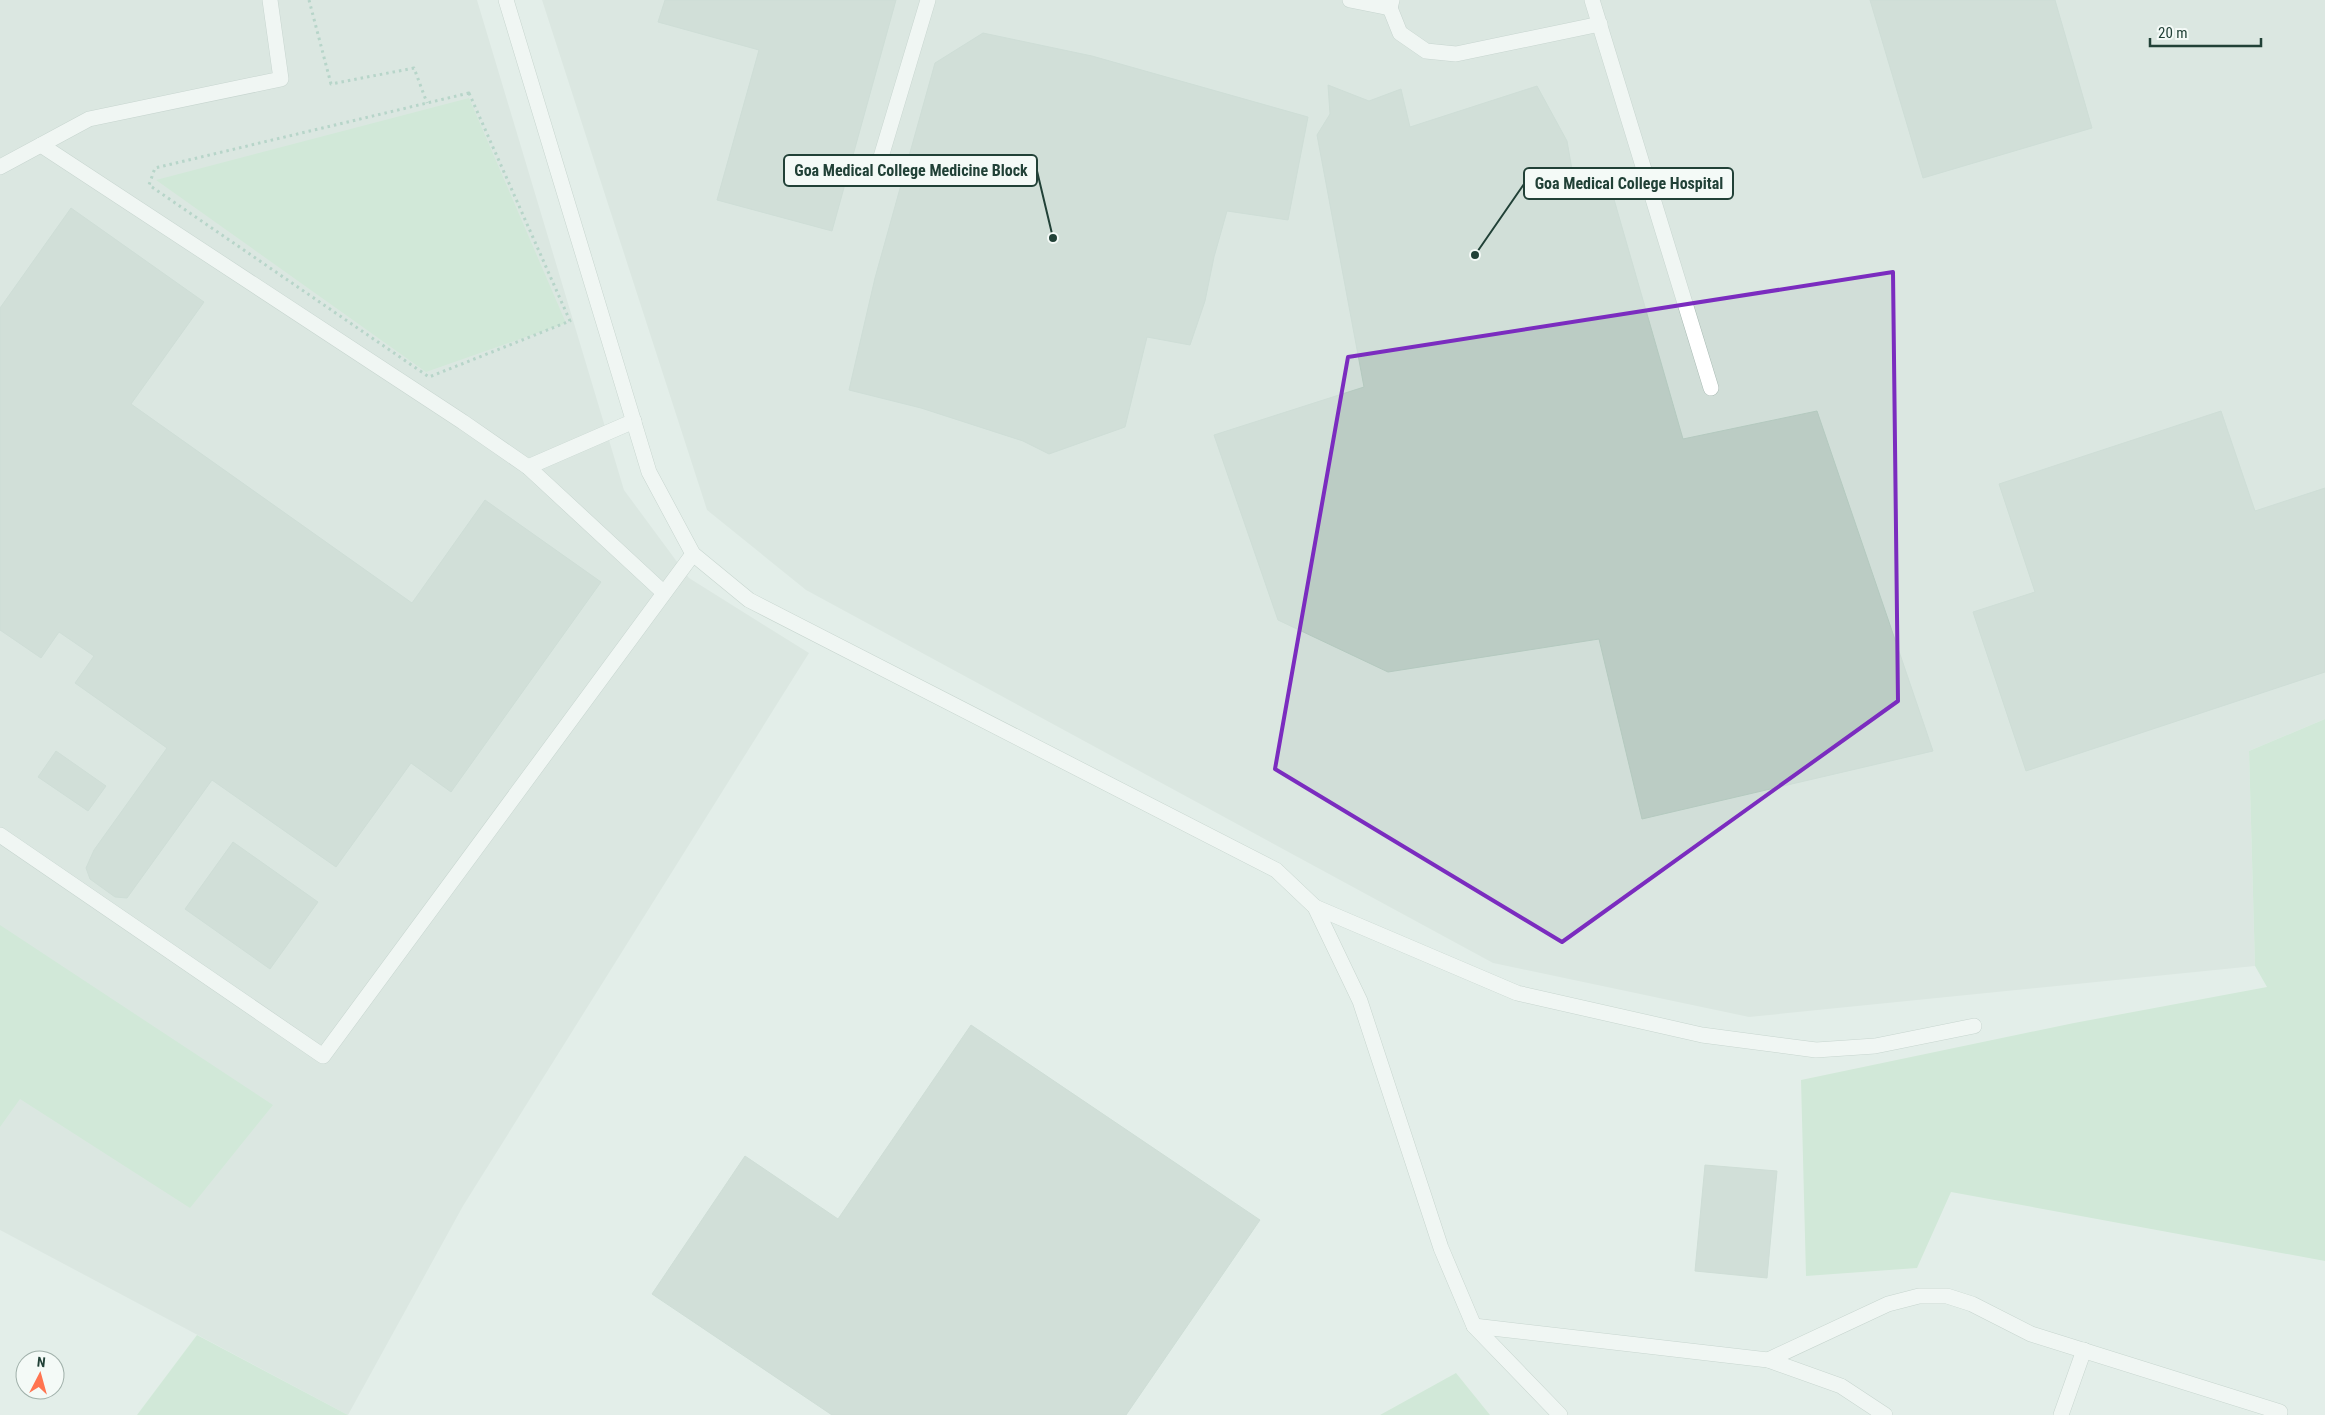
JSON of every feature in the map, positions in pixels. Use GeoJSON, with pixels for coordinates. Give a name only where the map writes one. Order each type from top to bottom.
{"type":"FeatureCollection","features":[{"type":"Feature","properties":{"kind":"street"},"geometry":{"type":"LineString","coordinates":[[0,167],[89,119],[281,78],[270,0]]}},
{"type":"Feature","properties":{"kind":"street"},"geometry":{"type":"LineString","coordinates":[[506,0],[649,472],[693,554],[749,600],[1276,870],[1315,907],[1517,993],[1702,1035],[1816,1050],[1875,1046],[1974,1026]]}},
{"type":"Feature","properties":{"kind":"street"},"geometry":{"type":"LineString","coordinates":[[875,177],[928,0]]}},
{"type":"Feature","properties":{"kind":"street"},"geometry":{"type":"LineString","coordinates":[[1350,0],[1392,4],[1400,33],[1426,50],[1456,54],[1600,24]]}},
{"type":"Feature","properties":{"kind":"street"},"geometry":{"type":"LineString","coordinates":[[1592,0],[1711,388]]}},
{"type":"Feature","properties":{"kind":"street"},"geometry":{"type":"LineString","coordinates":[[41,145],[528,467],[664,593]]}},
{"type":"Feature","properties":{"kind":"street"},"geometry":{"type":"LineString","coordinates":[[528,467],[634,421]]}},
{"type":"Feature","properties":{"kind":"street"},"geometry":{"type":"LineString","coordinates":[[0,835],[323,1056],[693,554]]}},
{"type":"Feature","properties":{"kind":"street"},"geometry":{"type":"LineString","coordinates":[[1315,907],[1360,1001],[1441,1248],[1474,1326],[1560,1415]]}},
{"type":"Feature","properties":{"kind":"street"},"geometry":{"type":"LineString","coordinates":[[1768,1360],[1888,1304],[1919,1296],[1948,1296],[1972,1304],[2031,1334],[2280,1412]]}},
{"type":"Feature","properties":{"kind":"street"},"geometry":{"type":"LineString","coordinates":[[1474,1326],[1768,1360],[1841,1386],[1884,1415]]}},
{"type":"Feature","properties":{"kind":"street"},"geometry":{"type":"LineString","coordinates":[[2061,1415],[2084,1350]]}},
{"type":"Feature","properties":{"kind":"path"},"geometry":{"type":"LineString","coordinates":[[309,0],[331,84],[414,68],[427,103]]}},
{"type":"Feature","properties":{"kind":"path"},"geometry":{"type":"LineString","coordinates":[[469,93],[570,321],[429,377],[149,185],[155,168],[427,103],[469,93]]}},
{"type":"Feature","properties":{"kind":"highlighted area"},"geometry":{"type":"Polygon","coordinates":[[[1893,272],[1898,701],[1562,942],[1275,769],[1348,357],[1893,272]]]}},
{"type":"Feature","properties":{"kind":"shaded area"},"geometry":{"type":"Polygon","coordinates":[[[0,0],[477,0],[624,490],[689,578],[809,653],[463,1206],[348,1415],[0,1230],[0,0]]]}},
{"type":"Feature","properties":{"kind":"shaded area"},"geometry":{"type":"Polygon","coordinates":[[[542,0],[2325,0],[2325,719],[2249,751],[2255,966],[1749,1017],[1493,963],[806,590],[707,510],[542,0]]]}},
{"type":"Feature","properties":{"kind":"green space"},"geometry":{"type":"Polygon","coordinates":[[[469,98],[566,323],[426,372],[156,180],[469,98]]]}},
{"type":"Feature","properties":{"kind":"green space"},"geometry":{"type":"Polygon","coordinates":[[[2325,719],[2325,1261],[1951,1192],[1917,1268],[1806,1276],[1801,1080],[2074,1023],[2267,987],[2255,966],[2249,751],[2325,719]]]}},
{"type":"Feature","properties":{"kind":"green space"},"geometry":{"type":"Polygon","coordinates":[[[0,925],[273,1105],[190,1208],[20,1099],[0,1127],[0,925]]]}},
{"type":"Feature","properties":{"kind":"green space"},"geometry":{"type":"Polygon","coordinates":[[[197,1335],[348,1415],[137,1415],[197,1335]]]}},
{"type":"Feature","properties":{"kind":"green space"},"geometry":{"type":"Polygon","coordinates":[[[1456,1373],[1490,1415],[1380,1415],[1456,1373]]]}},
{"type":"Feature","properties":{"kind":"building"},"geometry":{"type":"Polygon","coordinates":[[[665,0],[896,0],[832,231],[717,200],[759,50],[658,22],[665,0]]]}},
{"type":"Feature","properties":{"kind":"building"},"geometry":{"type":"Polygon","coordinates":[[[1870,0],[2055,0],[2092,128],[1923,178],[1870,0]]]}},
{"type":"Feature","properties":{"kind":"building"},"geometry":{"type":"Polygon","coordinates":[[[983,33],[1092,56],[1308,117],[1288,220],[1227,211],[1214,257],[1205,301],[1190,345],[1147,337],[1125,427],[1049,454],[1023,441],[921,408],[849,390],[875,278],[935,63],[983,33]]]}},
{"type":"Feature","properties":{"kind":"building"},"geometry":{"type":"Polygon","coordinates":[[[1328,85],[1369,101],[1401,89],[1410,127],[1537,86],[1567,141],[1574,181],[1607,175],[1683,439],[1817,411],[1933,751],[1642,819],[1599,639],[1388,672],[1278,620],[1214,435],[1364,387],[1317,135],[1330,114],[1328,85]]]}},
{"type":"Feature","properties":{"kind":"building"},"geometry":{"type":"Polygon","coordinates":[[[71,208],[204,302],[131,404],[412,603],[485,500],[601,582],[451,792],[411,763],[336,867],[212,780],[127,898],[115,897],[90,879],[86,868],[94,850],[167,748],[75,683],[94,656],[59,632],[41,658],[0,630],[0,308],[71,208]]]}},
{"type":"Feature","properties":{"kind":"building"},"geometry":{"type":"Polygon","coordinates":[[[2221,411],[2255,511],[2325,488],[2325,672],[2026,771],[1973,612],[2035,592],[1999,484],[2221,411]]]}},
{"type":"Feature","properties":{"kind":"building"},"geometry":{"type":"Polygon","coordinates":[[[56,751],[106,786],[88,811],[38,777],[56,751]]]}},
{"type":"Feature","properties":{"kind":"building"},"geometry":{"type":"Polygon","coordinates":[[[233,842],[318,902],[270,969],[185,909],[233,842]]]}},
{"type":"Feature","properties":{"kind":"building"},"geometry":{"type":"Polygon","coordinates":[[[971,1025],[1260,1220],[1126,1415],[832,1415],[652,1294],[745,1156],[838,1219],[971,1025]]]}},
{"type":"Feature","properties":{"kind":"building"},"geometry":{"type":"Polygon","coordinates":[[[1705,1165],[1777,1171],[1767,1278],[1695,1271],[1705,1165]]]}},
{"type":"Feature","properties":{"kind":"place","name":"Goa Medical College Medicine Block"},"geometry":{"type":"Point","coordinates":[1053,238]}},
{"type":"Feature","properties":{"kind":"place","name":"Goa Medical College Hospital"},"geometry":{"type":"Point","coordinates":[1475,255]}}]}
